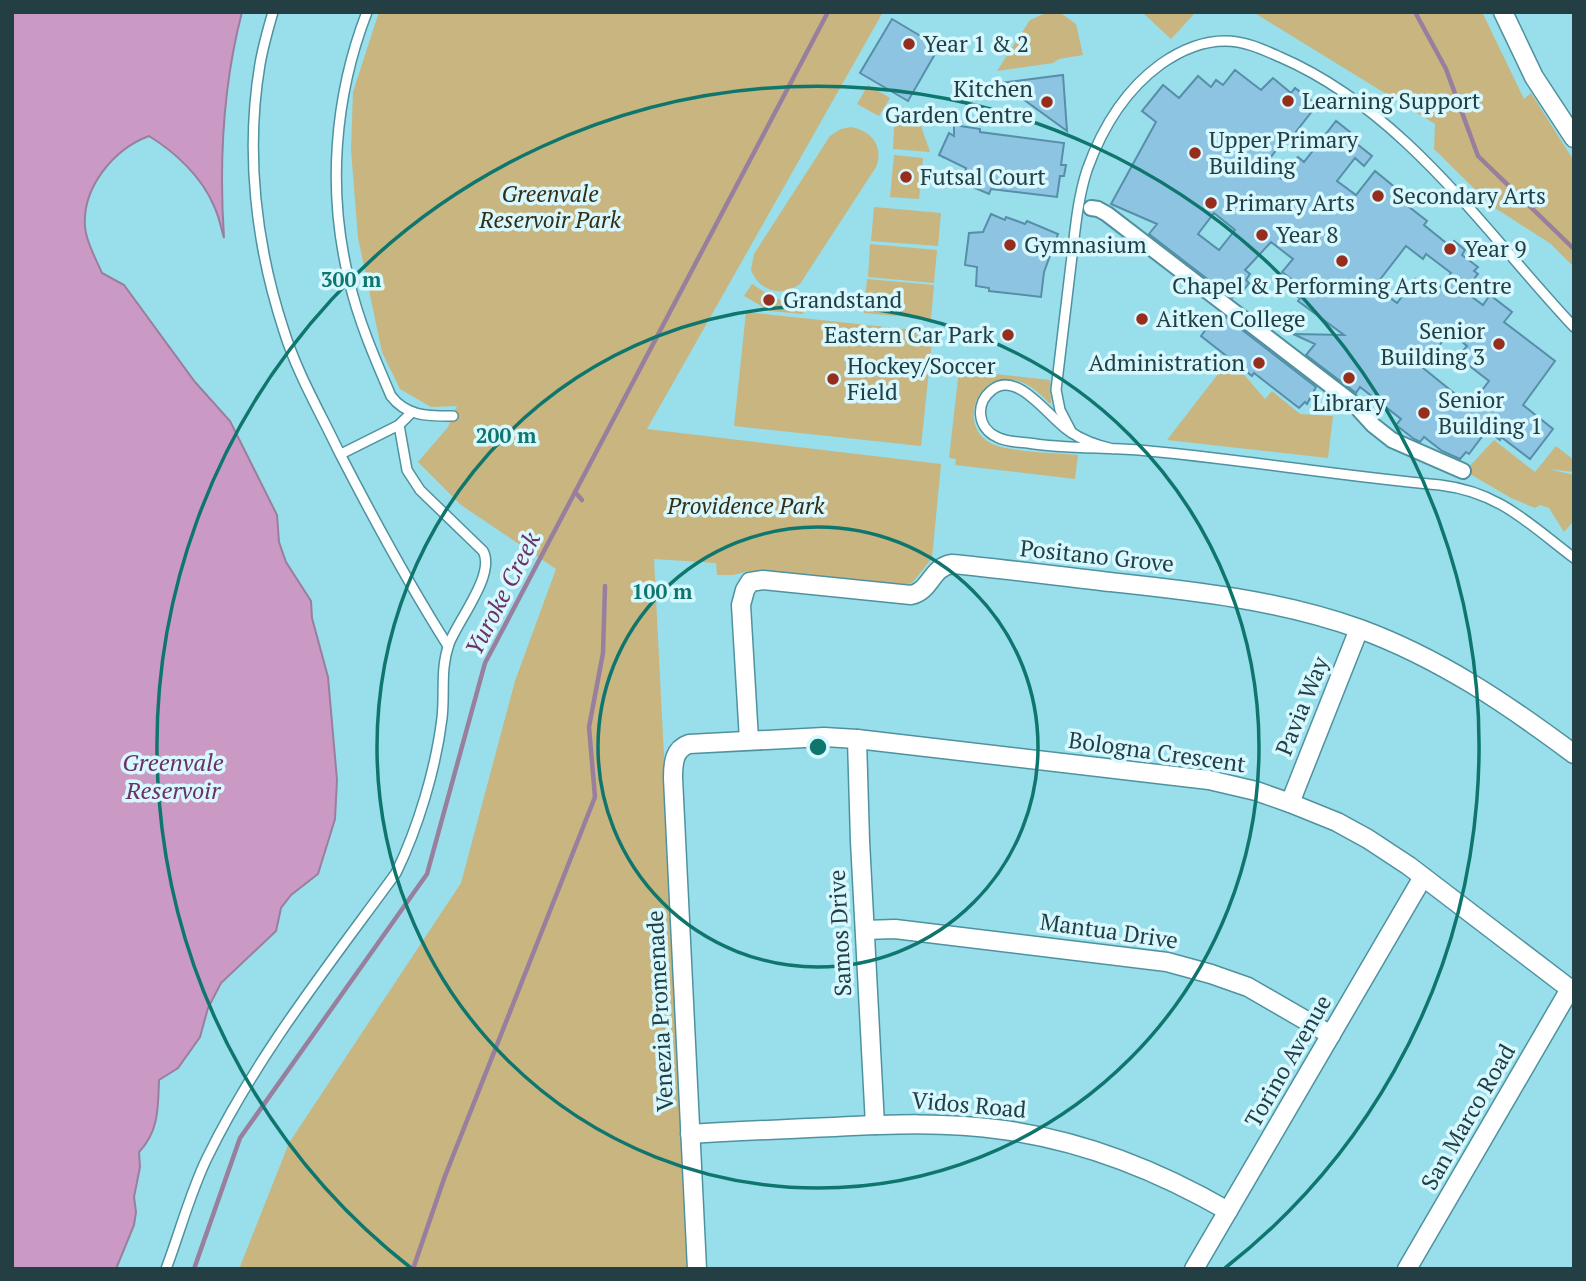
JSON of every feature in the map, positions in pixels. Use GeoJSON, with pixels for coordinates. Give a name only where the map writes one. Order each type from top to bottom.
{"type":"FeatureCollection","features":[{"type":"Feature","properties":{"kind":"street"},"geometry":{"type":"LineString","coordinates":[[1503,12],[1534,77],[1574,138]]}},
{"type":"Feature","properties":{"kind":"street"},"geometry":{"type":"LineString","coordinates":[[1091,208],[1107,214],[1337,390],[1392,440],[1463,471]]}},
{"type":"Feature","properties":{"kind":"street","name":"Positano Grove"},"geometry":{"type":"LineString","coordinates":[[749,740],[741,605],[745,590],[755,580],[911,595],[925,588],[939,568],[952,564],[1241,598],[1269,603],[1359,629],[1436,662],[1469,681],[1501,700],[1574,754]]}},
{"type":"Feature","properties":{"kind":"street","name":"Pavia Way"},"geometry":{"type":"LineString","coordinates":[[1290,803],[1359,629]]}},
{"type":"Feature","properties":{"kind":"street","name":"Bologna Crescent"},"geometry":{"type":"LineString","coordinates":[[677,752],[682,746],[689,744],[824,737],[857,739],[1209,780],[1255,791],[1337,822],[1368,839],[1423,877],[1572,991]]}},
{"type":"Feature","properties":{"kind":"street","name":"Samos Drive"},"geometry":{"type":"LineString","coordinates":[[857,739],[875,1125]]}},
{"type":"Feature","properties":{"kind":"street","name":"Venezia Promenade"},"geometry":{"type":"LineString","coordinates":[[677,752],[673,764],[673,778],[697,1269]]}},
{"type":"Feature","properties":{"kind":"street","name":"Torino Avenue"},"geometry":{"type":"LineString","coordinates":[[1194,1269],[1423,877]]}},
{"type":"Feature","properties":{"kind":"street","name":"Mantua Drive"},"geometry":{"type":"LineString","coordinates":[[865,930],[895,929],[1167,962],[1248,987],[1331,1035]]}},
{"type":"Feature","properties":{"kind":"street","name":"San Marco Road"},"geometry":{"type":"LineString","coordinates":[[1407,1269],[1572,991]]}},
{"type":"Feature","properties":{"kind":"street","name":"Vidos Road"},"geometry":{"type":"LineString","coordinates":[[690,1134],[909,1123],[1005,1130],[1088,1148],[1156,1174],[1228,1211]]}},
{"type":"Feature","properties":{"kind":"lane"},"geometry":{"type":"LineString","coordinates":[[272,12],[260,63],[255,104],[253,164],[262,244],[284,333],[307,388],[369,513],[448,646]]}},
{"type":"Feature","properties":{"kind":"lane"},"geometry":{"type":"LineString","coordinates":[[367,12],[344,89],[339,124],[337,182],[349,281],[391,396],[396,402],[421,415],[453,416]]}},
{"type":"Feature","properties":{"kind":"lane"},"geometry":{"type":"LineString","coordinates":[[1072,433],[1060,410],[1056,390],[1078,207],[1086,173],[1103,131],[1133,89],[1168,59],[1201,44],[1238,42],[1273,54],[1317,75],[1374,114],[1462,201],[1574,327]]}},
{"type":"Feature","properties":{"kind":"lane"},"geometry":{"type":"LineString","coordinates":[[1113,449],[1072,433],[1016,386],[1003,384],[996,387],[981,403],[983,424],[998,438],[1070,448],[1113,449],[1457,487],[1490,497],[1574,558]]}},
{"type":"Feature","properties":{"kind":"lane"},"geometry":{"type":"LineString","coordinates":[[341,454],[399,425],[412,412]]}},
{"type":"Feature","properties":{"kind":"lane"},"geometry":{"type":"LineString","coordinates":[[166,1269],[205,1161],[258,1065],[396,873],[407,849],[438,743],[443,715],[442,671],[448,646],[485,573],[486,556],[483,551],[420,490],[407,470],[399,425]]}},
{"type":"Feature","properties":{"kind":"green space","name":"Greenvale Reservoir Park"},"geometry":{"type":"Polygon","coordinates":[[[379,12],[883,12],[647,429],[941,464],[932,558],[913,582],[900,587],[749,571],[717,575],[716,563],[654,559],[690,1269],[239,1269],[289,1143],[461,883],[515,681],[556,569],[461,505],[418,462],[448,427],[457,406],[431,407],[400,389],[382,352],[358,238],[351,150],[353,92],[379,12]]]}},
{"type":"Feature","properties":{"kind":"green space"},"geometry":{"type":"Polygon","coordinates":[[[1048,12],[1059,12],[1076,24],[1083,55],[1059,59],[1053,63],[997,71],[1030,20],[1048,12]]]}},
{"type":"Feature","properties":{"kind":"green space"},"geometry":{"type":"Polygon","coordinates":[[[1142,12],[1194,12],[1195,13],[1171,39],[1142,12]]]}},
{"type":"Feature","properties":{"kind":"green space"},"geometry":{"type":"Polygon","coordinates":[[[1253,12],[1482,12],[1524,99],[1531,93],[1574,161],[1574,267],[1551,244],[1492,206],[1434,149],[1435,124],[1253,12]]]}},
{"type":"Feature","properties":{"kind":"green space"},"geometry":{"type":"Polygon","coordinates":[[[868,85],[890,98],[879,116],[857,104],[868,85]]]}},
{"type":"Feature","properties":{"kind":"green space"},"geometry":{"type":"Polygon","coordinates":[[[906,107],[916,112],[930,152],[893,149],[894,128],[906,107]]]}},
{"type":"Feature","properties":{"kind":"green space"},"geometry":{"type":"Polygon","coordinates":[[[851,127],[865,132],[874,141],[878,153],[876,167],[800,284],[785,291],[765,287],[751,270],[754,254],[830,136],[841,129],[851,127]]]}},
{"type":"Feature","properties":{"kind":"green space","name":"Futsal Court"},"geometry":{"type":"Polygon","coordinates":[[[894,155],[923,158],[919,199],[890,197],[894,155]]]}},
{"type":"Feature","properties":{"kind":"green space"},"geometry":{"type":"Polygon","coordinates":[[[874,207],[941,213],[938,246],[871,241],[874,207]]]}},
{"type":"Feature","properties":{"kind":"green space"},"geometry":{"type":"Polygon","coordinates":[[[870,244],[937,250],[934,283],[868,277],[870,244]]]}},
{"type":"Feature","properties":{"kind":"green space"},"geometry":{"type":"Polygon","coordinates":[[[867,279],[934,285],[931,319],[864,313],[867,279]]]}},
{"type":"Feature","properties":{"kind":"green space","name":"Grandstand"},"geometry":{"type":"Polygon","coordinates":[[[752,284],[775,299],[804,301],[803,314],[770,311],[744,296],[752,284]]]}},
{"type":"Feature","properties":{"kind":"green space","name":"Hockey/Soccer Field"},"geometry":{"type":"Polygon","coordinates":[[[746,312],[933,332],[921,446],[734,426],[746,312]]]}},
{"type":"Feature","properties":{"kind":"green space"},"geometry":{"type":"Polygon","coordinates":[[[1228,361],[1240,370],[1265,399],[1272,391],[1300,414],[1333,416],[1328,458],[1167,440],[1228,361]]]}},
{"type":"Feature","properties":{"kind":"green space"},"geometry":{"type":"Polygon","coordinates":[[[959,370],[1050,380],[1051,403],[1028,385],[1010,379],[994,382],[982,391],[975,404],[974,419],[979,433],[1000,447],[1078,455],[1075,479],[955,465],[956,459],[949,458],[959,370]]]}},
{"type":"Feature","properties":{"kind":"green space"},"geometry":{"type":"Polygon","coordinates":[[[1494,440],[1535,472],[1556,446],[1574,460],[1574,472],[1548,469],[1574,475],[1574,520],[1564,532],[1549,508],[1540,505],[1535,508],[1511,498],[1465,471],[1494,440]]]}},
{"type":"Feature","properties":{"kind":"water","name":"Greenvale Reservoir"},"geometry":{"type":"Polygon","coordinates":[[[12,12],[242,12],[230,68],[224,124],[224,238],[216,210],[195,175],[149,136],[124,150],[103,171],[89,198],[85,227],[89,244],[102,273],[124,285],[195,382],[230,421],[277,515],[279,542],[286,562],[311,601],[312,618],[328,677],[337,780],[335,819],[318,874],[291,895],[281,908],[276,931],[221,983],[208,1008],[200,1037],[178,1068],[159,1080],[158,1110],[154,1127],[139,1152],[134,1225],[116,1269],[12,1269],[12,12]]]}},
{"type":"Feature","properties":{"kind":"building"},"geometry":{"type":"Polygon","coordinates":[[[892,19],[939,47],[908,101],[860,73],[892,19]]]}},
{"type":"Feature","properties":{"kind":"building"},"geometry":{"type":"Polygon","coordinates":[[[1235,70],[1261,90],[1273,78],[1291,93],[1295,88],[1317,105],[1287,143],[1284,140],[1264,166],[1282,179],[1298,157],[1304,162],[1336,121],[1350,132],[1347,136],[1372,156],[1364,166],[1355,158],[1337,181],[1356,195],[1375,171],[1403,194],[1399,199],[1427,221],[1424,225],[1450,246],[1454,241],[1465,250],[1462,255],[1478,267],[1474,271],[1478,274],[1464,291],[1483,305],[1490,295],[1512,312],[1504,322],[1555,361],[1523,405],[1553,429],[1530,459],[1487,430],[1469,454],[1466,452],[1460,459],[1442,451],[1424,437],[1420,442],[1396,425],[1401,419],[1360,387],[1356,393],[1306,355],[1315,344],[1293,334],[1344,335],[1298,301],[1300,298],[1297,296],[1303,288],[1282,272],[1293,259],[1271,242],[1245,270],[1250,274],[1246,280],[1249,283],[1242,292],[1239,290],[1232,298],[1149,234],[1157,224],[1111,204],[1156,122],[1142,111],[1163,85],[1179,98],[1198,76],[1211,87],[1216,80],[1223,85],[1235,70]],[[1214,213],[1198,234],[1219,250],[1235,230],[1214,213]],[[1406,246],[1375,286],[1397,303],[1415,279],[1435,294],[1451,273],[1426,254],[1423,259],[1406,246]],[[1450,332],[1422,367],[1470,406],[1489,381],[1458,357],[1467,346],[1450,332]]]}},
{"type":"Feature","properties":{"kind":"building","name":"Kitchen Garden Centre"},"geometry":{"type":"Polygon","coordinates":[[[1063,75],[1067,131],[1001,83],[1063,75]]]}},
{"type":"Feature","properties":{"kind":"building"},"geometry":{"type":"Polygon","coordinates":[[[954,125],[980,129],[980,132],[1064,143],[1061,165],[1066,165],[1064,176],[1060,176],[1057,197],[991,189],[989,194],[963,183],[966,168],[939,155],[949,133],[954,136],[954,125]]]}},
{"type":"Feature","properties":{"kind":"building","name":"Gymnasium"},"geometry":{"type":"Polygon","coordinates":[[[991,214],[1025,224],[1027,221],[1058,234],[1044,272],[1041,297],[989,291],[989,288],[976,286],[977,267],[965,265],[969,233],[983,232],[991,214]]]}},
{"type":"Feature","properties":{"kind":"building","name":"Administration"},"geometry":{"type":"Polygon","coordinates":[[[1219,312],[1316,387],[1307,404],[1305,402],[1299,408],[1201,336],[1219,312]]]}},
{"type":"Feature","properties":{"kind":"waterway","name":"Yuroke Creek"},"geometry":{"type":"LineString","coordinates":[[194,1269],[240,1138],[427,874],[485,663],[828,12]]}},
{"type":"Feature","properties":{"kind":"waterway"},"geometry":{"type":"LineString","coordinates":[[1415,12],[1446,69],[1478,156],[1574,249]]}},
{"type":"Feature","properties":{"kind":"waterway"},"geometry":{"type":"LineString","coordinates":[[575,492],[582,500]]}},
{"type":"Feature","properties":{"kind":"waterway"},"geometry":{"type":"LineString","coordinates":[[413,1269],[445,1176],[595,797],[589,727],[603,653],[605,586]]}},
{"type":"Feature","properties":{"kind":"place","name":"Year 1 & 2"},"geometry":{"type":"Point","coordinates":[909,44]}},
{"type":"Feature","properties":{"kind":"place","name":"Learning Support"},"geometry":{"type":"Point","coordinates":[1288,101]}},
{"type":"Feature","properties":{"kind":"place","name":"Kitchen Garden Centre"},"geometry":{"type":"Point","coordinates":[1047,102]}},
{"type":"Feature","properties":{"kind":"place","name":"Upper Primary Building"},"geometry":{"type":"Point","coordinates":[1195,153]}},
{"type":"Feature","properties":{"kind":"place","name":"Futsal Court"},"geometry":{"type":"Point","coordinates":[906,177]}},
{"type":"Feature","properties":{"kind":"place","name":"Secondary Arts"},"geometry":{"type":"Point","coordinates":[1378,196]}},
{"type":"Feature","properties":{"kind":"place","name":"Primary Arts"},"geometry":{"type":"Point","coordinates":[1211,203]}},
{"type":"Feature","properties":{"kind":"place","name":"Year 8"},"geometry":{"type":"Point","coordinates":[1262,235]}},
{"type":"Feature","properties":{"kind":"place","name":"Gymnasium"},"geometry":{"type":"Point","coordinates":[1010,245]}},
{"type":"Feature","properties":{"kind":"place","name":"Year 9"},"geometry":{"type":"Point","coordinates":[1450,249]}},
{"type":"Feature","properties":{"kind":"place","name":"Chapel & Performing Arts Centre"},"geometry":{"type":"Point","coordinates":[1342,261]}},
{"type":"Feature","properties":{"kind":"place","name":"Grandstand"},"geometry":{"type":"Point","coordinates":[769,300]}},
{"type":"Feature","properties":{"kind":"place","name":"Aitken College"},"geometry":{"type":"Point","coordinates":[1142,319]}},
{"type":"Feature","properties":{"kind":"place","name":"Eastern Car Park"},"geometry":{"type":"Point","coordinates":[1008,335]}},
{"type":"Feature","properties":{"kind":"place","name":"Senior Building 3"},"geometry":{"type":"Point","coordinates":[1499,344]}},
{"type":"Feature","properties":{"kind":"place","name":"Administration"},"geometry":{"type":"Point","coordinates":[1259,363]}},
{"type":"Feature","properties":{"kind":"place","name":"Library"},"geometry":{"type":"Point","coordinates":[1349,378]}},
{"type":"Feature","properties":{"kind":"place","name":"Hockey/Soccer Field"},"geometry":{"type":"Point","coordinates":[833,379]}},
{"type":"Feature","properties":{"kind":"place","name":"Senior Building 1"},"geometry":{"type":"Point","coordinates":[1424,413]}},
{"type":"Feature","properties":{"kind":"park label","name":"Providence Park"},"geometry":{"type":"Point","coordinates":[746,506]}}]}
